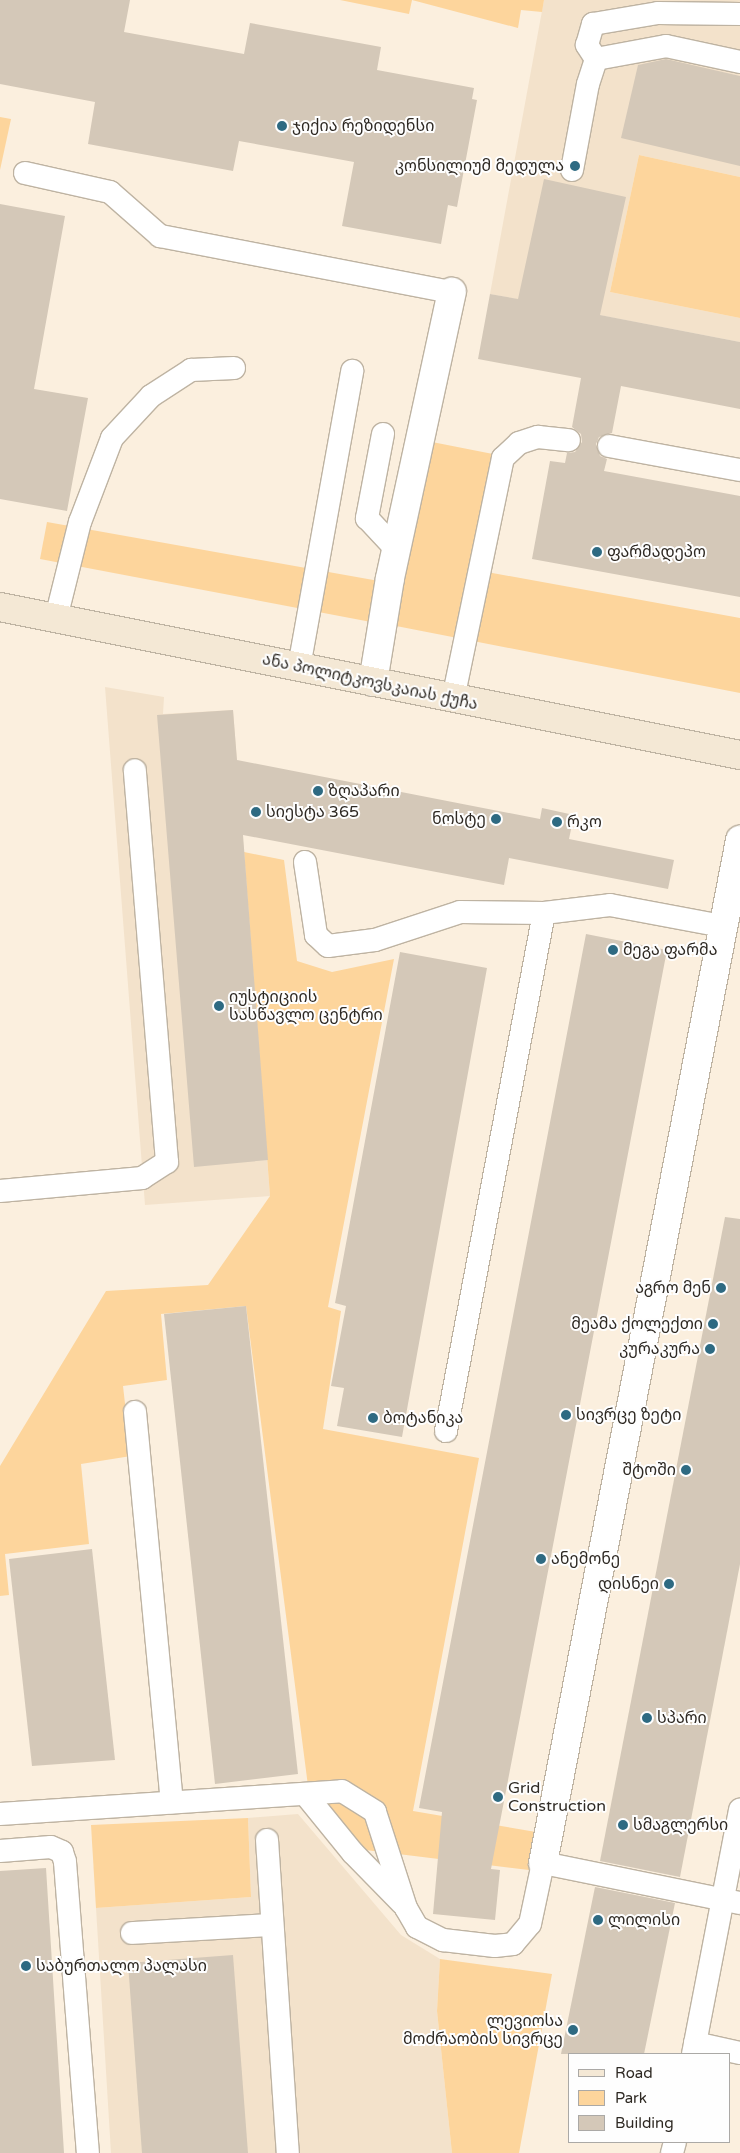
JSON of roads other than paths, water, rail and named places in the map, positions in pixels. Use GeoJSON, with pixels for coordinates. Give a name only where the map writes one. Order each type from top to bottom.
{"type":"FeatureCollection","features":[{"type":"Feature","properties":{"kind":"street"},"geometry":{"type":"LineString","coordinates":[[373,682],[396,549],[452,292]]}},
{"type":"Feature","properties":{"kind":"street","name":"ანა პოლიტკოვსკაიას ქუჩა"},"geometry":{"type":"LineString","coordinates":[[0,607],[740,755]]}},
{"type":"Feature","properties":{"kind":"street"},"geometry":{"type":"LineString","coordinates":[[543,1863],[740,840]]}},
{"type":"Feature","properties":{"kind":"lane"},"geometry":{"type":"LineString","coordinates":[[596,59],[587,45],[593,24],[658,14],[740,14]]}},
{"type":"Feature","properties":{"kind":"lane"},"geometry":{"type":"LineString","coordinates":[[596,59],[666,46],[740,62]]}},
{"type":"Feature","properties":{"kind":"lane"},"geometry":{"type":"LineString","coordinates":[[572,170],[588,84],[596,59]]}},
{"type":"Feature","properties":{"kind":"lane"},"geometry":{"type":"LineString","coordinates":[[25,173],[110,192],[160,236],[452,292]]}},
{"type":"Feature","properties":{"kind":"lane"},"geometry":{"type":"LineString","coordinates":[[56,618],[80,522],[112,438],[150,396],[191,370],[234,368]]}},
{"type":"Feature","properties":{"kind":"lane"},"geometry":{"type":"LineString","coordinates":[[299,667],[352,371]]}},
{"type":"Feature","properties":{"kind":"lane"},"geometry":{"type":"LineString","coordinates":[[382,434],[367,518],[396,549]]}},
{"type":"Feature","properties":{"kind":"lane"},"geometry":{"type":"LineString","coordinates":[[454,699],[503,458],[519,443],[538,437],[570,440]]}},
{"type":"Feature","properties":{"kind":"lane"},"geometry":{"type":"LineString","coordinates":[[609,446],[740,470]]}},
{"type":"Feature","properties":{"kind":"lane"},"geometry":{"type":"LineString","coordinates":[[0,1191],[142,1178],[167,1162],[135,770]]}},
{"type":"Feature","properties":{"kind":"lane"},"geometry":{"type":"LineString","coordinates":[[306,862],[316,935],[328,946],[374,940],[460,912],[544,913],[610,905],[722,926]]}},
{"type":"Feature","properties":{"kind":"lane"},"geometry":{"type":"LineString","coordinates":[[446,1431],[544,913]]}},
{"type":"Feature","properties":{"kind":"lane"},"geometry":{"type":"LineString","coordinates":[[135,1412],[172,1802]]}},
{"type":"Feature","properties":{"kind":"lane"},"geometry":{"type":"LineString","coordinates":[[0,1814],[342,1791],[375,1812],[406,1908],[417,1927],[442,1940],[495,1946],[514,1944],[530,1924],[543,1863],[731,1901]]}},
{"type":"Feature","properties":{"kind":"lane"},"geometry":{"type":"LineString","coordinates":[[305,1794],[352,1853],[406,1908]]}},
{"type":"Feature","properties":{"kind":"lane"},"geometry":{"type":"LineString","coordinates":[[740,1809],[731,1901],[694,2049],[740,2053]]}},
{"type":"Feature","properties":{"kind":"lane"},"geometry":{"type":"LineString","coordinates":[[267,1840],[288,2153]]}},
{"type":"Feature","properties":{"kind":"lane"},"geometry":{"type":"LineString","coordinates":[[0,1851],[51,1847],[62,1852],[65,1862],[88,2153]]}},
{"type":"Feature","properties":{"kind":"lane"},"geometry":{"type":"LineString","coordinates":[[132,1933],[272,1925]]}},
{"type":"Feature","properties":{"kind":"place","name":"ჯიქია რეზიდენსი"},"geometry":{"type":"Point","coordinates":[282,126]}},
{"type":"Feature","properties":{"kind":"place","name":"კონსილიუმ მედულა"},"geometry":{"type":"Point","coordinates":[575,166]}},
{"type":"Feature","properties":{"kind":"place","name":"ფარმადეპო"},"geometry":{"type":"Point","coordinates":[597,552]}},
{"type":"Feature","properties":{"kind":"place","name":"ზღაპარი"},"geometry":{"type":"Point","coordinates":[318,791]}},
{"type":"Feature","properties":{"kind":"place","name":"სიესტა 365"},"geometry":{"type":"Point","coordinates":[256,812]}},
{"type":"Feature","properties":{"kind":"place","name":"ნოსტე"},"geometry":{"type":"Point","coordinates":[496,819]}},
{"type":"Feature","properties":{"kind":"place","name":"რკო"},"geometry":{"type":"Point","coordinates":[557,822]}},
{"type":"Feature","properties":{"kind":"place","name":"მეგა ფარმა"},"geometry":{"type":"Point","coordinates":[613,950]}},
{"type":"Feature","properties":{"kind":"place","name":"იუსტიციის სასწავლო ცენტრი"},"geometry":{"type":"Point","coordinates":[219,1006]}},
{"type":"Feature","properties":{"kind":"place","name":"აგრო მენ"},"geometry":{"type":"Point","coordinates":[721,1288]}},
{"type":"Feature","properties":{"kind":"place","name":"მეამა ქოლექთი"},"geometry":{"type":"Point","coordinates":[713,1324]}},
{"type":"Feature","properties":{"kind":"place","name":"კურაკურა"},"geometry":{"type":"Point","coordinates":[710,1349]}},
{"type":"Feature","properties":{"kind":"place","name":"სივრცე ზეტი"},"geometry":{"type":"Point","coordinates":[566,1415]}},
{"type":"Feature","properties":{"kind":"place","name":"ბოტანიკა"},"geometry":{"type":"Point","coordinates":[373,1418]}},
{"type":"Feature","properties":{"kind":"place","name":"შტოში"},"geometry":{"type":"Point","coordinates":[686,1470]}},
{"type":"Feature","properties":{"kind":"place","name":"ანემონე"},"geometry":{"type":"Point","coordinates":[541,1559]}},
{"type":"Feature","properties":{"kind":"place","name":"დისნეი"},"geometry":{"type":"Point","coordinates":[669,1584]}},
{"type":"Feature","properties":{"kind":"place","name":"სპარი"},"geometry":{"type":"Point","coordinates":[647,1718]}},
{"type":"Feature","properties":{"kind":"place","name":"Grid Construction"},"geometry":{"type":"Point","coordinates":[498,1797]}},
{"type":"Feature","properties":{"kind":"place","name":"სმაგლერსი"},"geometry":{"type":"Point","coordinates":[623,1825]}},
{"type":"Feature","properties":{"kind":"place","name":"ლილისი"},"geometry":{"type":"Point","coordinates":[598,1920]}},
{"type":"Feature","properties":{"kind":"place","name":"საბურთალო პალასი"},"geometry":{"type":"Point","coordinates":[26,1966]}},
{"type":"Feature","properties":{"kind":"place","name":"ლევიოსა მოძრაობის სივრცე"},"geometry":{"type":"Point","coordinates":[573,2030]}}]}
